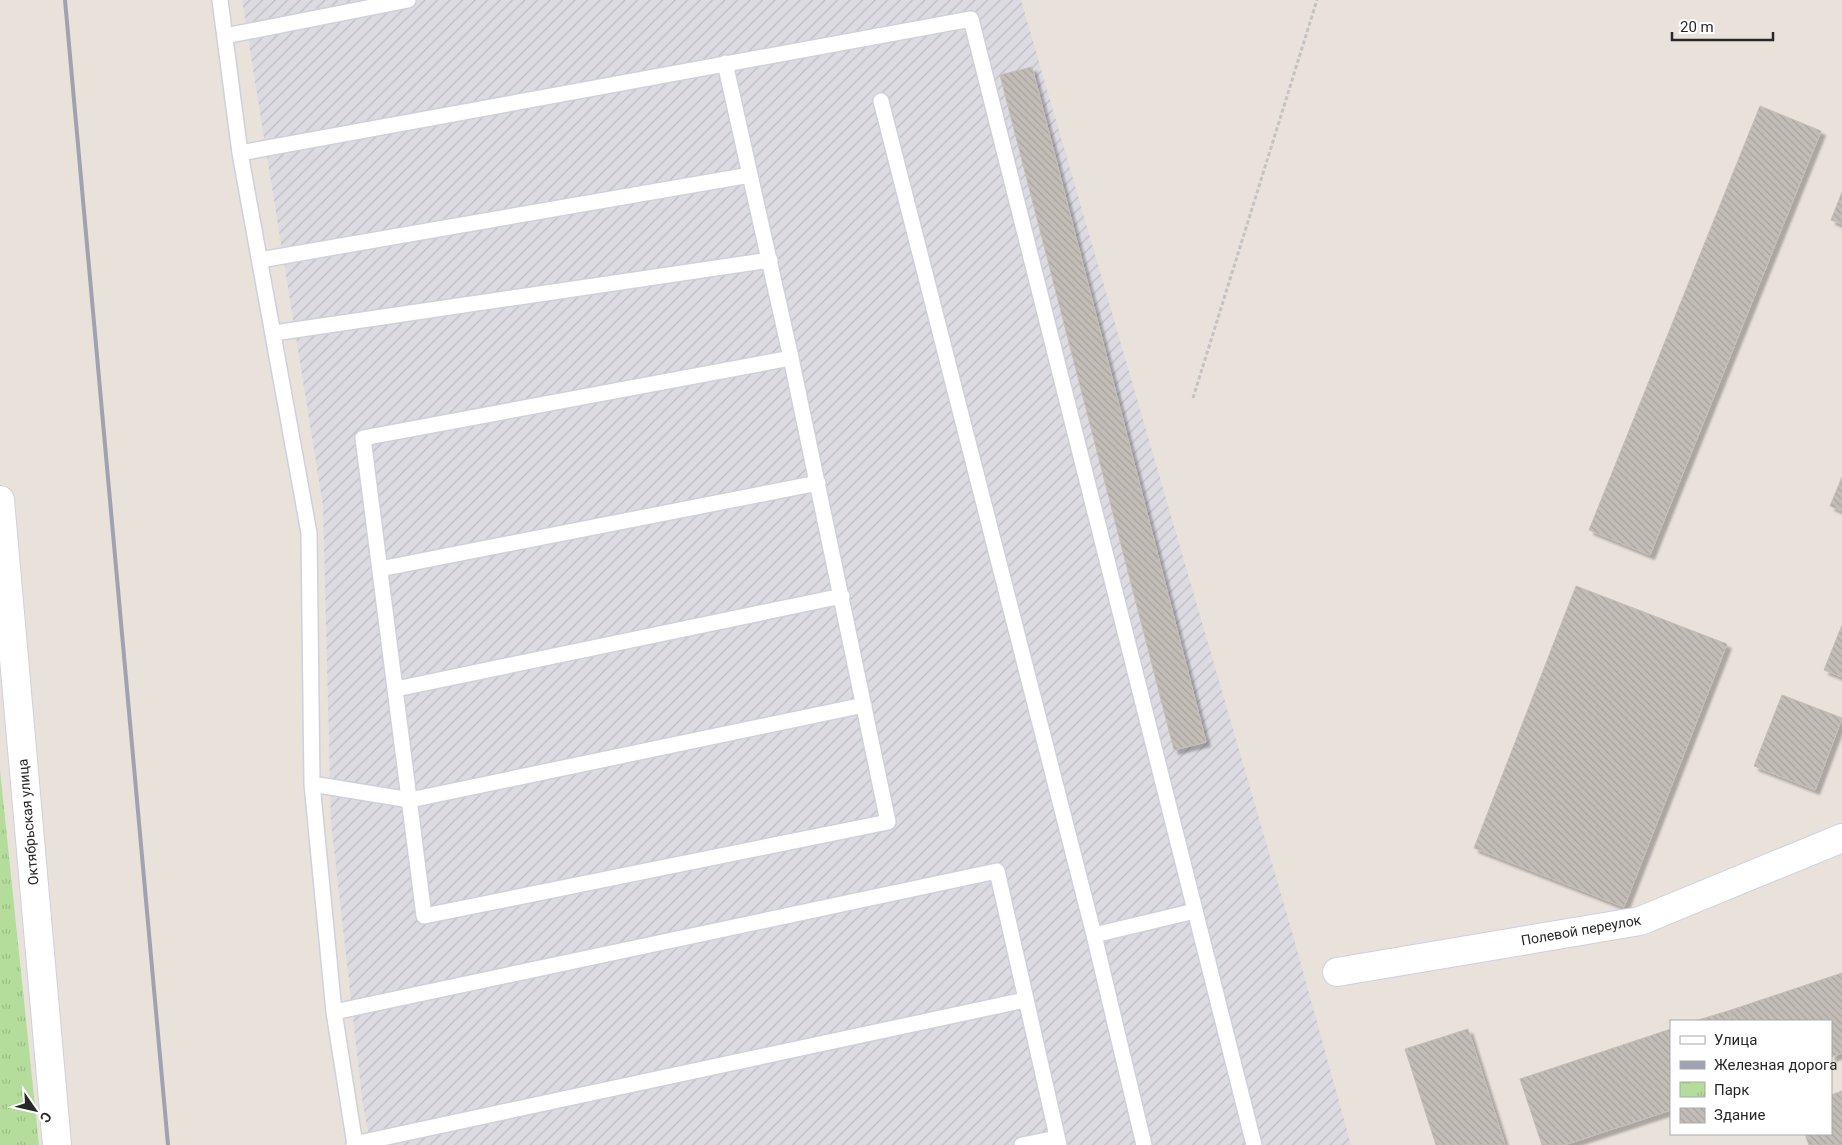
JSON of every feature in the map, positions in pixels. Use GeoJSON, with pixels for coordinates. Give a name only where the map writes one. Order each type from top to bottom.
{"type":"FeatureCollection","features":[{"type":"Feature","properties":{"kind":"main road","name":"Октябрьская улица"},"geometry":{"type":"LineString","coordinates":[[0,500],[57,1145]]}},
{"type":"Feature","properties":{"kind":"main road","name":"Полевой переулок"},"geometry":{"type":"LineString","coordinates":[[1337,972],[1640,921],[1842,838]]}},
{"type":"Feature","properties":{"kind":"lane"},"geometry":{"type":"LineString","coordinates":[[220,0],[240,153],[309,533],[312,784],[334,1012],[354,1144],[1025,1000]]}},
{"type":"Feature","properties":{"kind":"lane"},"geometry":{"type":"LineString","coordinates":[[225,36],[408,0]]}},
{"type":"Feature","properties":{"kind":"lane"},"geometry":{"type":"LineString","coordinates":[[240,153],[971,19],[1254,1145]]}},
{"type":"Feature","properties":{"kind":"lane"},"geometry":{"type":"LineString","coordinates":[[725,63],[770,260],[818,483],[888,822],[424,916],[363,438],[791,358]]}},
{"type":"Feature","properties":{"kind":"lane"},"geometry":{"type":"LineString","coordinates":[[881,101],[1094,935],[1144,1145]]}},
{"type":"Feature","properties":{"kind":"lane"},"geometry":{"type":"LineString","coordinates":[[260,260],[750,175]]}},
{"type":"Feature","properties":{"kind":"lane"},"geometry":{"type":"LineString","coordinates":[[274,334],[770,260]]}},
{"type":"Feature","properties":{"kind":"lane"},"geometry":{"type":"LineString","coordinates":[[380,569],[818,483]]}},
{"type":"Feature","properties":{"kind":"lane"},"geometry":{"type":"LineString","coordinates":[[396,689],[842,596]]}},
{"type":"Feature","properties":{"kind":"lane"},"geometry":{"type":"LineString","coordinates":[[312,784],[410,800],[864,705]]}},
{"type":"Feature","properties":{"kind":"lane"},"geometry":{"type":"LineString","coordinates":[[334,1012],[997,871],[1058,1141],[1022,1145]]}},
{"type":"Feature","properties":{"kind":"lane"},"geometry":{"type":"LineString","coordinates":[[1094,935],[1194,911]]}},
{"type":"Feature","properties":{"kind":"path"},"geometry":{"type":"LineString","coordinates":[[1193,398],[1317,0]]}},
{"type":"Feature","properties":{"kind":"shaded area"},"geometry":{"type":"Polygon","coordinates":[[[242,0],[1021,0],[1292,932],[1351,1145],[371,1145],[363,1106],[331,822],[323,506],[242,0]]]}},
{"type":"Feature","properties":{"kind":"green space"},"geometry":{"type":"Polygon","coordinates":[[[0,770],[39,1145],[0,1145],[0,770]]]}},
{"type":"Feature","properties":{"kind":"building"},"geometry":{"type":"Polygon","coordinates":[[[1032,67],[1206,742],[1174,750],[1000,75],[1032,67]]]}},
{"type":"Feature","properties":{"kind":"building"},"geometry":{"type":"Polygon","coordinates":[[[1760,106],[1821,131],[1650,555],[1589,530],[1760,106]]]}},
{"type":"Feature","properties":{"kind":"building"},"geometry":{"type":"Polygon","coordinates":[[[1842,192],[1842,224],[1831,220],[1842,192]]]}},
{"type":"Feature","properties":{"kind":"building"},"geometry":{"type":"Polygon","coordinates":[[[1842,477],[1842,511],[1830,506],[1842,477]]]}},
{"type":"Feature","properties":{"kind":"building"},"geometry":{"type":"Polygon","coordinates":[[[1576,586],[1727,644],[1624,907],[1474,848],[1576,586]]]}},
{"type":"Feature","properties":{"kind":"building"},"geometry":{"type":"Polygon","coordinates":[[[1842,625],[1842,677],[1824,670],[1842,625]]]}},
{"type":"Feature","properties":{"kind":"building"},"geometry":{"type":"Polygon","coordinates":[[[1782,695],[1842,718],[1815,790],[1754,766],[1782,695]]]}},
{"type":"Feature","properties":{"kind":"building"},"geometry":{"type":"Polygon","coordinates":[[[1842,973],[1842,1053],[1832,1057],[1832,1020],[1731,1020],[1728,1011],[1842,973]]]}},
{"type":"Feature","properties":{"kind":"building"},"geometry":{"type":"Polygon","coordinates":[[[1728,1011],[1731,1020],[1698,1020],[1728,1011]]]}},
{"type":"Feature","properties":{"kind":"building"},"geometry":{"type":"Polygon","coordinates":[[[1468,1029],[1505,1145],[1436,1145],[1405,1049],[1468,1029]]]}},
{"type":"Feature","properties":{"kind":"building"},"geometry":{"type":"Polygon","coordinates":[[[1670,1029],[1670,1110],[1564,1145],[1542,1145],[1520,1079],[1670,1029]]]}},
{"type":"Feature","properties":{"kind":"building"},"geometry":{"type":"Polygon","coordinates":[[[1842,1091],[1842,1145],[1809,1145],[1805,1135],[1832,1135],[1832,1095],[1842,1091]]]}},
{"type":"Feature","properties":{"kind":"railway"},"geometry":{"type":"LineString","coordinates":[[65,0],[168,1145]]}}]}
